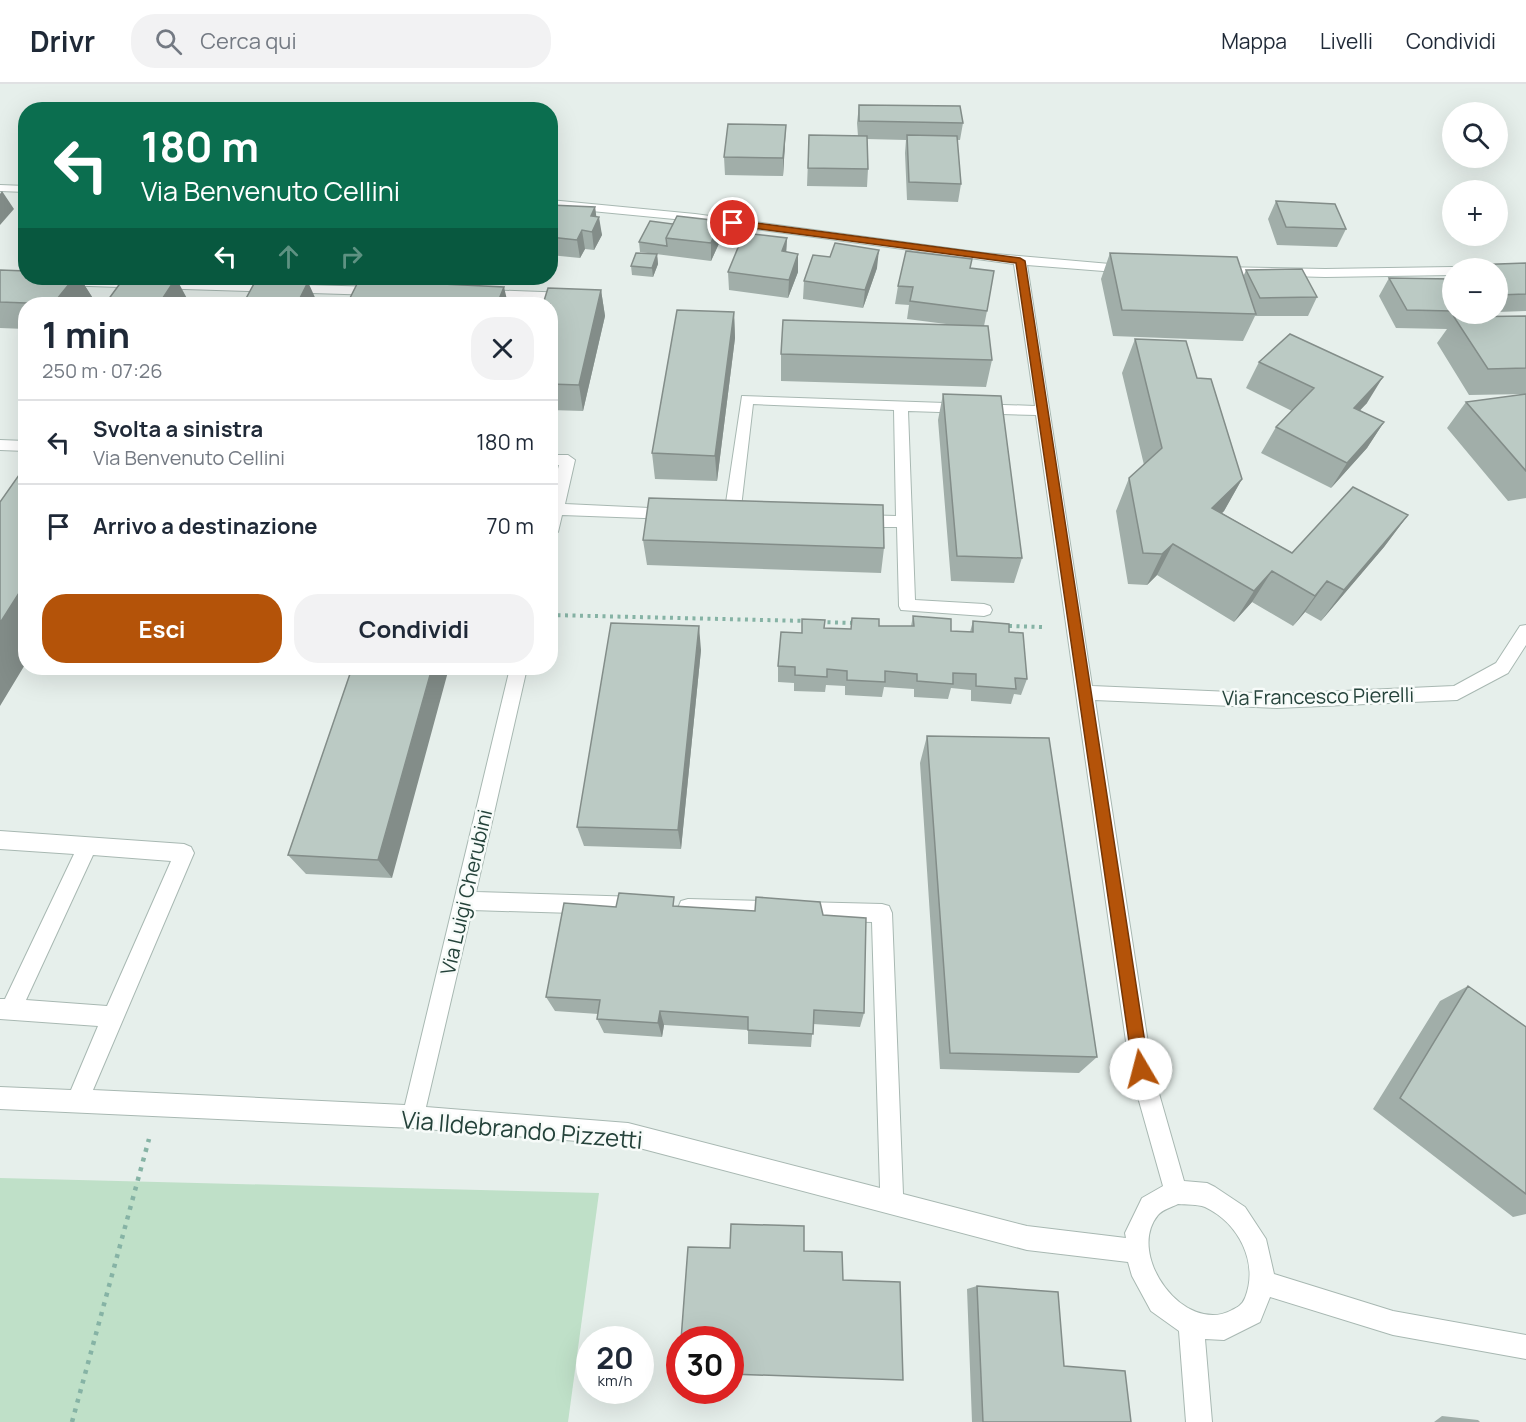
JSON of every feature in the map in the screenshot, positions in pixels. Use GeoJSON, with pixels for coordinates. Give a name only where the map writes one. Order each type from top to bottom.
{"type":"FeatureCollection","features":[{"type":"Feature","properties":{"kind":"street"},"geometry":{"type":"LineString","coordinates":[[0,188],[18,189]]}},
{"type":"Feature","properties":{"kind":"street"},"geometry":{"type":"LineString","coordinates":[[558,204],[644,211],[1020,261],[1139,269]]}},
{"type":"Feature","properties":{"kind":"street"},"geometry":{"type":"LineString","coordinates":[[1020,261],[1141,1069],[1176,1192]]}},
{"type":"Feature","properties":{"kind":"street"},"geometry":{"type":"LineString","coordinates":[[1209,270],[1324,273],[1442,271]]}},
{"type":"Feature","properties":{"kind":"street"},"geometry":{"type":"LineString","coordinates":[[205,285],[393,291]]}},
{"type":"Feature","properties":{"kind":"street"},"geometry":{"type":"LineString","coordinates":[[464,294],[553,297]]}},
{"type":"Feature","properties":{"kind":"street"},"geometry":{"type":"LineString","coordinates":[[558,297],[583,298]]}},
{"type":"Feature","properties":{"kind":"street"},"geometry":{"type":"LineString","coordinates":[[732,516],[747,399],[1042,411]]}},
{"type":"Feature","properties":{"kind":"street"},"geometry":{"type":"LineString","coordinates":[[901,406],[907,606],[984,610]]}},
{"type":"Feature","properties":{"kind":"street"},"geometry":{"type":"LineString","coordinates":[[2,448],[18,447]]}},
{"type":"Feature","properties":{"kind":"street"},"geometry":{"type":"LineString","coordinates":[[558,460],[568,460],[558,501]]}},
{"type":"Feature","properties":{"kind":"street"},"geometry":{"type":"LineString","coordinates":[[558,509],[685,514]]}},
{"type":"Feature","properties":{"kind":"street"},"geometry":{"type":"LineString","coordinates":[[847,520],[904,522]]}},
{"type":"Feature","properties":{"kind":"street","name":"Via Francesco Pierelli"},"geometry":{"type":"LineString","coordinates":[[1084,693],[1277,701],[1457,693],[1502,668],[1526,631]]}},
{"type":"Feature","properties":{"kind":"street","name":"Via Luigi Cherubini"},"geometry":{"type":"LineString","coordinates":[[413,1117],[517,675]]}},
{"type":"Feature","properties":{"kind":"street"},"geometry":{"type":"LineString","coordinates":[[0,840],[87,848],[184,853],[77,1101]]}},
{"type":"Feature","properties":{"kind":"street"},"geometry":{"type":"LineString","coordinates":[[87,848],[5,1009],[113,1017]]}},
{"type":"Feature","properties":{"kind":"street"},"geometry":{"type":"LineString","coordinates":[[464,901],[882,913],[892,1203]]}},
{"type":"Feature","properties":{"kind":"street","name":"Via Ildebrando Pizzetti"},"geometry":{"type":"LineString","coordinates":[[0,1098],[413,1117],[628,1134],[1027,1238],[1139,1252]]}},
{"type":"Feature","properties":{"kind":"street"},"geometry":{"type":"LineString","coordinates":[[1176,1192],[1207,1195],[1237,1215],[1258,1247],[1263,1283],[1251,1313],[1224,1328],[1191,1324],[1160,1302],[1140,1269],[1137,1233],[1150,1206],[1176,1192]]}},
{"type":"Feature","properties":{"kind":"street"},"geometry":{"type":"LineString","coordinates":[[1263,1283],[1393,1323],[1526,1347]]}},
{"type":"Feature","properties":{"kind":"street"},"geometry":{"type":"LineString","coordinates":[[1191,1324],[1199,1422]]}},
{"type":"Feature","properties":{"kind":"path"},"geometry":{"type":"LineString","coordinates":[[558,615],[860,623]]}},
{"type":"Feature","properties":{"kind":"path"},"geometry":{"type":"LineString","coordinates":[[1003,626],[1074,628]]}},
{"type":"Feature","properties":{"kind":"path"},"geometry":{"type":"LineString","coordinates":[[72,1422],[158,1104]]}},
{"type":"Feature","properties":{"kind":"green space"},"geometry":{"type":"Polygon","coordinates":[[[0,1178],[599,1193],[581,1326],[576,1326],[576,1363],[568,1422],[0,1422],[0,1178]]]}},
{"type":"Feature","properties":{"kind":"building"},"geometry":{"type":"Polygon","coordinates":[[[859,105],[960,106],[963,123],[859,121],[859,105]]]}},
{"type":"Feature","properties":{"kind":"building"},"geometry":{"type":"Polygon","coordinates":[[[728,124],[786,125],[783,158],[724,157],[728,124]]]}},
{"type":"Feature","properties":{"kind":"building"},"geometry":{"type":"Polygon","coordinates":[[[809,135],[867,136],[868,169],[808,168],[809,135]]]}},
{"type":"Feature","properties":{"kind":"building"},"geometry":{"type":"Polygon","coordinates":[[[907,135],[957,136],[961,184],[909,182],[907,135]]]}},
{"type":"Feature","properties":{"kind":"building"},"geometry":{"type":"Polygon","coordinates":[[[1276,201],[1335,204],[1346,229],[1286,227],[1276,201]]]}},
{"type":"Feature","properties":{"kind":"building"},"geometry":{"type":"Polygon","coordinates":[[[558,205],[595,207],[591,216],[599,217],[592,232],[582,230],[577,240],[558,238],[558,205]]]}},
{"type":"Feature","properties":{"kind":"building"},"geometry":{"type":"Polygon","coordinates":[[[677,216],[720,221],[711,243],[666,238],[677,216]]]}},
{"type":"Feature","properties":{"kind":"building"},"geometry":{"type":"Polygon","coordinates":[[[650,221],[673,224],[666,238],[667,246],[639,242],[650,221]]]}},
{"type":"Feature","properties":{"kind":"building"},"geometry":{"type":"Polygon","coordinates":[[[744,233],[787,238],[782,251],[798,254],[789,280],[728,272],[744,233]]]}},
{"type":"Feature","properties":{"kind":"building"},"geometry":{"type":"Polygon","coordinates":[[[835,243],[879,250],[865,290],[804,281],[813,255],[830,257],[835,243]]]}},
{"type":"Feature","properties":{"kind":"building"},"geometry":{"type":"Polygon","coordinates":[[[906,251],[972,259],[970,268],[994,271],[987,311],[910,301],[913,287],[898,286],[906,251]]]}},
{"type":"Feature","properties":{"kind":"building"},"geometry":{"type":"Polygon","coordinates":[[[636,253],[657,254],[652,268],[631,266],[636,253]]]}},
{"type":"Feature","properties":{"kind":"building"},"geometry":{"type":"Polygon","coordinates":[[[1110,253],[1237,257],[1256,314],[1122,310],[1110,253]]]}},
{"type":"Feature","properties":{"kind":"building"},"geometry":{"type":"Polygon","coordinates":[[[1526,263],[1526,294],[1508,295],[1508,264],[1526,263]]]}},
{"type":"Feature","properties":{"kind":"building"},"geometry":{"type":"Polygon","coordinates":[[[1302,269],[1317,297],[1260,298],[1246,270],[1302,269]]]}},
{"type":"Feature","properties":{"kind":"building"},"geometry":{"type":"Polygon","coordinates":[[[0,270],[18,271],[18,285],[68,285],[59,297],[18,297],[18,303],[0,302],[0,270]]]}},
{"type":"Feature","properties":{"kind":"building"},"geometry":{"type":"Polygon","coordinates":[[[1389,278],[1442,279],[1442,311],[1407,310],[1389,278]]]}},
{"type":"Feature","properties":{"kind":"building"},"geometry":{"type":"Polygon","coordinates":[[[119,285],[171,285],[164,297],[110,297],[119,285]]]}},
{"type":"Feature","properties":{"kind":"building"},"geometry":{"type":"Polygon","coordinates":[[[253,285],[306,285],[300,297],[247,297],[253,285]]]}},
{"type":"Feature","properties":{"kind":"building"},"geometry":{"type":"Polygon","coordinates":[[[356,285],[504,287],[500,297],[350,297],[356,285]]]}},
{"type":"Feature","properties":{"kind":"building"},"geometry":{"type":"Polygon","coordinates":[[[548,288],[601,290],[579,385],[558,384],[558,297],[545,297],[548,288]]]}},
{"type":"Feature","properties":{"kind":"building"},"geometry":{"type":"Polygon","coordinates":[[[677,310],[734,312],[715,456],[652,453],[677,310]]]}},
{"type":"Feature","properties":{"kind":"building"},"geometry":{"type":"Polygon","coordinates":[[[1508,316],[1526,316],[1526,368],[1488,369],[1459,324],[1508,324],[1508,316]]]}},
{"type":"Feature","properties":{"kind":"building"},"geometry":{"type":"Polygon","coordinates":[[[783,320],[988,326],[992,360],[781,354],[783,320]]]}},
{"type":"Feature","properties":{"kind":"building"},"geometry":{"type":"Polygon","coordinates":[[[1290,334],[1383,377],[1354,408],[1384,422],[1347,463],[1276,427],[1314,388],[1259,362],[1290,334]]]}},
{"type":"Feature","properties":{"kind":"building"},"geometry":{"type":"Polygon","coordinates":[[[1135,339],[1186,341],[1197,378],[1211,379],[1242,479],[1212,508],[1292,553],[1353,487],[1408,515],[1344,590],[1327,581],[1315,596],[1272,571],[1254,591],[1173,544],[1162,554],[1143,553],[1129,478],[1162,448],[1135,339]]]}},
{"type":"Feature","properties":{"kind":"building"},"geometry":{"type":"Polygon","coordinates":[[[943,394],[1001,396],[1022,558],[957,556],[943,394]]]}},
{"type":"Feature","properties":{"kind":"building"},"geometry":{"type":"Polygon","coordinates":[[[1526,394],[1526,471],[1466,402],[1526,394]]]}},
{"type":"Feature","properties":{"kind":"building"},"geometry":{"type":"Polygon","coordinates":[[[18,476],[18,595],[0,623],[0,502],[18,476]]]}},
{"type":"Feature","properties":{"kind":"building"},"geometry":{"type":"Polygon","coordinates":[[[649,498],[883,505],[884,548],[643,540],[649,498]]]}},
{"type":"Feature","properties":{"kind":"building"},"geometry":{"type":"Polygon","coordinates":[[[913,616],[951,619],[951,631],[973,632],[973,621],[1009,624],[1009,632],[1023,633],[1027,679],[1015,678],[1016,689],[976,686],[976,674],[953,673],[953,684],[917,681],[917,674],[885,671],[885,682],[847,680],[847,671],[827,669],[827,677],[795,675],[795,667],[778,666],[781,632],[802,633],[802,619],[825,620],[824,628],[851,629],[852,618],[879,619],[879,626],[914,626],[913,616]]]}},
{"type":"Feature","properties":{"kind":"building"},"geometry":{"type":"Polygon","coordinates":[[[611,623],[699,626],[678,830],[577,827],[611,623]]]}},
{"type":"Feature","properties":{"kind":"building"},"geometry":{"type":"Polygon","coordinates":[[[350,675],[430,675],[378,860],[288,855],[350,675]]]}},
{"type":"Feature","properties":{"kind":"building"},"geometry":{"type":"Polygon","coordinates":[[[927,736],[1049,738],[1097,1057],[950,1053],[927,736]]]}},
{"type":"Feature","properties":{"kind":"building"},"geometry":{"type":"Polygon","coordinates":[[[619,893],[674,897],[673,906],[755,911],[756,897],[820,902],[823,915],[866,918],[864,1013],[814,1010],[813,1034],[748,1030],[748,1017],[660,1011],[658,1023],[597,1019],[600,1000],[546,997],[564,903],[616,907],[619,893]]]}},
{"type":"Feature","properties":{"kind":"building"},"geometry":{"type":"Polygon","coordinates":[[[1468,986],[1526,1027],[1526,1194],[1400,1098],[1468,986]]]}},
{"type":"Feature","properties":{"kind":"building"},"geometry":{"type":"Polygon","coordinates":[[[731,1224],[804,1226],[804,1251],[842,1252],[843,1280],[900,1282],[903,1380],[744,1374],[744,1326],[682,1326],[688,1247],[730,1248],[731,1224]]]}},
{"type":"Feature","properties":{"kind":"building"},"geometry":{"type":"Polygon","coordinates":[[[977,1286],[1058,1292],[1064,1366],[1125,1371],[1131,1422],[983,1422],[977,1286]]]}},
{"type":"Feature","properties":{"kind":"route"},"geometry":{"type":"LineString","coordinates":[[733,223],[1020,261],[1141,1069]]}}]}
